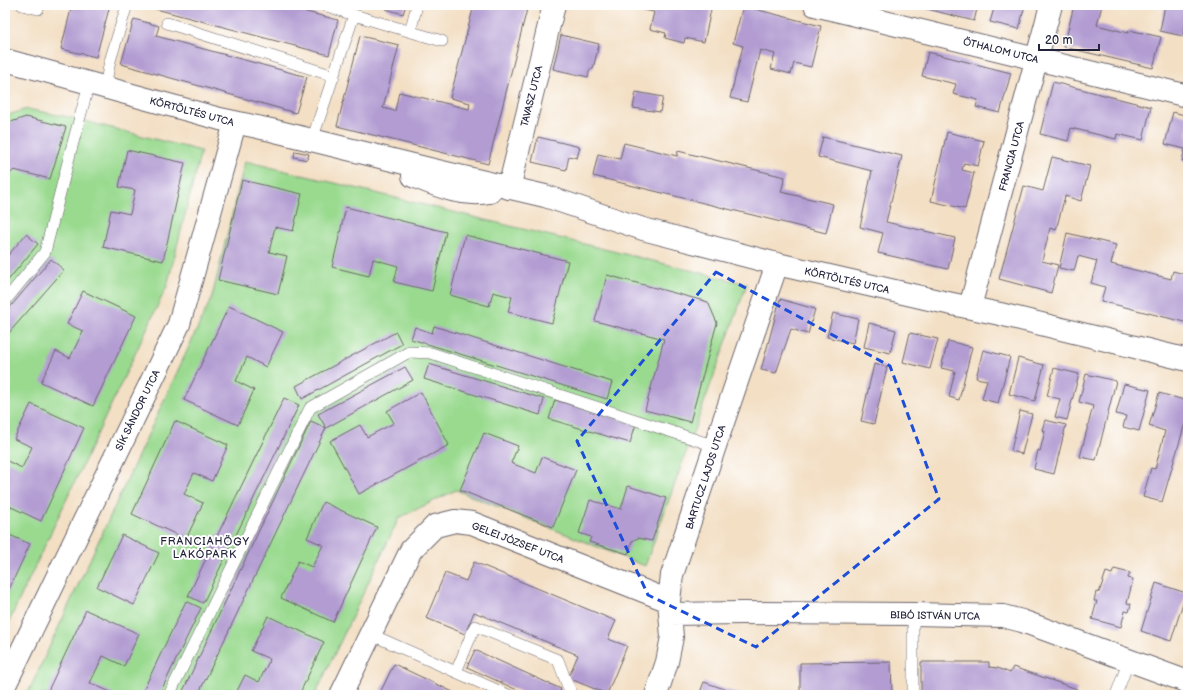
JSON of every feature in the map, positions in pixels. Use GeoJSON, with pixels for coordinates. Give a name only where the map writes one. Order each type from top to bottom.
{"type":"FeatureCollection","features":[{"type":"Feature","properties":{"kind":"street","name":"TAVASZ UTCA"},"geometry":{"type":"LineString","coordinates":[[508,188],[554,5]]}},
{"type":"Feature","properties":{"kind":"street","name":"ÖTHALOM UTCA"},"geometry":{"type":"LineString","coordinates":[[815,5],[1188,96]]}},
{"type":"Feature","properties":{"kind":"street","name":"FRANCIA UTCA"},"geometry":{"type":"LineString","coordinates":[[970,307],[1051,5]]}},
{"type":"Feature","properties":{"kind":"street","name":"KÖRTÖLTÉS UTCA"},"geometry":{"type":"LineString","coordinates":[[5,60],[235,123],[379,157],[407,173],[443,189],[482,194],[508,188],[545,196],[643,229],[777,264],[970,307],[1188,360]]}},
{"type":"Feature","properties":{"kind":"street","name":"SÍK SÁNDOR UTCA"},"geometry":{"type":"LineString","coordinates":[[5,685],[179,324],[235,123]]}},
{"type":"Feature","properties":{"kind":"street","name":"BARTUCZ LAJOS UTCA"},"geometry":{"type":"LineString","coordinates":[[656,695],[667,662],[672,637],[670,608],[672,575],[777,264]]}},
{"type":"Feature","properties":{"kind":"street","name":"GELEI JÓZSEF UTCA"},"geometry":{"type":"LineString","coordinates":[[341,695],[411,550],[435,526],[455,521],[472,523],[670,608]]}},
{"type":"Feature","properties":{"kind":"street","name":"BIBÓ ISTVÁN UTCA"},"geometry":{"type":"LineString","coordinates":[[670,608],[742,613],[1003,616],[1022,621],[1188,682]]}},
{"type":"Feature","properties":{"kind":"lane"},"geometry":{"type":"LineString","coordinates":[[22,5],[38,9],[39,5]]}},
{"type":"Feature","properties":{"kind":"lane"},"geometry":{"type":"LineString","coordinates":[[5,301],[45,252],[70,150],[97,86],[110,61],[127,5]]}},
{"type":"Feature","properties":{"kind":"lane"},"geometry":{"type":"LineString","coordinates":[[324,5],[442,41]]}},
{"type":"Feature","properties":{"kind":"lane"},"geometry":{"type":"LineString","coordinates":[[410,32],[417,5]]}},
{"type":"Feature","properties":{"kind":"lane"},"geometry":{"type":"LineString","coordinates":[[312,140],[354,15]]}},
{"type":"Feature","properties":{"kind":"lane"},"geometry":{"type":"LineString","coordinates":[[167,23],[334,76]]}},
{"type":"Feature","properties":{"kind":"lane"},"geometry":{"type":"LineString","coordinates":[[169,695],[310,408],[409,352],[431,353],[715,446]]}},
{"type":"Feature","properties":{"kind":"lane"},"geometry":{"type":"LineString","coordinates":[[913,614],[913,695]]}},
{"type":"Feature","properties":{"kind":"lane"},"geometry":{"type":"LineString","coordinates":[[456,672],[475,626],[558,660],[573,695]]}},
{"type":"Feature","properties":{"kind":"lane"},"geometry":{"type":"LineString","coordinates":[[370,634],[508,695]]}},
{"type":"Feature","properties":{"kind":"lane"},"geometry":{"type":"LineString","coordinates":[[1116,695],[1129,660]]}},
{"type":"Feature","properties":{"kind":"highlighted area"},"geometry":{"type":"Polygon","coordinates":[[[716,272],[890,366],[939,499],[756,647],[648,595],[577,441],[716,272]]]}},
{"type":"Feature","properties":{"kind":"green space"},"geometry":{"type":"Polygon","coordinates":[[[27,109],[69,117],[201,151],[167,286],[5,630],[5,116],[27,109]]]}},
{"type":"Feature","properties":{"kind":"green space"},"geometry":{"type":"Polygon","coordinates":[[[245,161],[747,284],[645,566],[456,490],[399,518],[315,695],[27,695],[212,297],[245,161]]]}},
{"type":"Feature","properties":{"kind":"building"},"geometry":{"type":"Polygon","coordinates":[[[72,5],[110,5],[96,57],[61,49],[72,5]]]}},
{"type":"Feature","properties":{"kind":"building"},"geometry":{"type":"Polygon","coordinates":[[[141,5],[279,5],[338,20],[329,55],[141,5]]]}},
{"type":"Feature","properties":{"kind":"building"},"geometry":{"type":"Polygon","coordinates":[[[387,5],[406,5],[403,14],[386,9],[387,5]]]}},
{"type":"Feature","properties":{"kind":"building"},"geometry":{"type":"Polygon","coordinates":[[[474,5],[528,5],[488,164],[337,126],[360,36],[399,45],[383,108],[395,111],[399,92],[469,109],[470,103],[450,98],[474,5]]]}},
{"type":"Feature","properties":{"kind":"building"},"geometry":{"type":"Polygon","coordinates":[[[628,5],[712,5],[704,42],[685,38],[684,43],[665,38],[666,33],[650,29],[654,12],[627,7],[628,5]]]}},
{"type":"Feature","properties":{"kind":"building"},"geometry":{"type":"Polygon","coordinates":[[[912,5],[978,5],[974,21],[912,5]]]}},
{"type":"Feature","properties":{"kind":"building"},"geometry":{"type":"Polygon","coordinates":[[[995,5],[1025,5],[1019,29],[990,22],[995,5]]]}},
{"type":"Feature","properties":{"kind":"building"},"geometry":{"type":"Polygon","coordinates":[[[1074,5],[1102,5],[1097,25],[1128,33],[1129,30],[1161,37],[1153,68],[1064,47],[1074,5]]]}},
{"type":"Feature","properties":{"kind":"building"},"geometry":{"type":"Polygon","coordinates":[[[1165,5],[1188,5],[1183,36],[1160,31],[1165,5]]]}},
{"type":"Feature","properties":{"kind":"building"},"geometry":{"type":"Polygon","coordinates":[[[743,6],[821,26],[811,67],[794,63],[791,74],[771,69],[775,54],[760,50],[747,102],[730,98],[743,46],[733,43],[743,6]]]}},
{"type":"Feature","properties":{"kind":"building"},"geometry":{"type":"Polygon","coordinates":[[[134,19],[159,26],[156,36],[307,77],[296,113],[121,64],[134,19]]]}},
{"type":"Feature","properties":{"kind":"building"},"geometry":{"type":"Polygon","coordinates":[[[561,35],[599,44],[593,69],[590,69],[588,77],[553,69],[561,35]]]}},
{"type":"Feature","properties":{"kind":"building"},"geometry":{"type":"Polygon","coordinates":[[[928,52],[1011,73],[1000,113],[976,107],[978,100],[953,94],[956,84],[922,76],[928,52]]]}},
{"type":"Feature","properties":{"kind":"building"},"geometry":{"type":"Polygon","coordinates":[[[1053,82],[1151,107],[1143,140],[1117,134],[1116,139],[1071,128],[1068,141],[1040,134],[1053,82]]]}},
{"type":"Feature","properties":{"kind":"building"},"geometry":{"type":"Polygon","coordinates":[[[636,92],[663,97],[660,112],[633,108],[636,92]]]}},
{"type":"Feature","properties":{"kind":"building"},"geometry":{"type":"Polygon","coordinates":[[[1173,112],[1188,116],[1188,162],[1182,161],[1185,149],[1165,144],[1173,112]]]}},
{"type":"Feature","properties":{"kind":"building"},"geometry":{"type":"Polygon","coordinates":[[[26,117],[66,127],[50,179],[14,170],[5,178],[5,124],[26,117]]]}},
{"type":"Feature","properties":{"kind":"building"},"geometry":{"type":"Polygon","coordinates":[[[947,132],[984,141],[978,166],[964,163],[962,170],[974,173],[965,209],[931,201],[947,132]]]}},
{"type":"Feature","properties":{"kind":"building"},"geometry":{"type":"Polygon","coordinates":[[[538,137],[580,147],[577,158],[569,156],[566,170],[532,162],[538,137]]]}},
{"type":"Feature","properties":{"kind":"building"},"geometry":{"type":"Polygon","coordinates":[[[823,137],[902,156],[886,222],[955,238],[948,269],[878,253],[883,233],[860,227],[872,171],[818,157],[823,137]]]}},
{"type":"Feature","properties":{"kind":"building"},"geometry":{"type":"Polygon","coordinates":[[[624,143],[677,156],[678,151],[785,177],[781,192],[833,204],[826,233],[593,176],[598,154],[620,159],[624,143]]]}},
{"type":"Feature","properties":{"kind":"building"},"geometry":{"type":"Polygon","coordinates":[[[127,150],[185,163],[163,261],[103,247],[111,210],[130,214],[135,190],[119,187],[127,150]]]}},
{"type":"Feature","properties":{"kind":"building"},"geometry":{"type":"Polygon","coordinates":[[[295,151],[309,154],[307,160],[294,157],[295,151]]]}},
{"type":"Feature","properties":{"kind":"building"},"geometry":{"type":"Polygon","coordinates":[[[1052,157],[1090,166],[1081,201],[1065,196],[1056,230],[1050,228],[1042,261],[1058,265],[1051,293],[999,279],[1024,186],[1043,191],[1052,157]]]}},
{"type":"Feature","properties":{"kind":"building"},"geometry":{"type":"Polygon","coordinates":[[[242,180],[302,194],[293,231],[275,227],[269,252],[287,256],[278,294],[218,280],[242,180]]]}},
{"type":"Feature","properties":{"kind":"building"},"geometry":{"type":"Polygon","coordinates":[[[346,207],[446,232],[432,291],[394,282],[398,266],[373,259],[369,276],[332,267],[346,207]]]}},
{"type":"Feature","properties":{"kind":"building"},"geometry":{"type":"Polygon","coordinates":[[[1067,233],[1116,245],[1111,264],[1171,279],[1173,271],[1188,275],[1188,323],[1101,301],[1105,287],[1091,283],[1097,261],[1078,256],[1074,271],[1059,268],[1067,233]]]}},
{"type":"Feature","properties":{"kind":"building"},"geometry":{"type":"Polygon","coordinates":[[[26,234],[38,244],[5,284],[5,259],[26,234]]]}},
{"type":"Feature","properties":{"kind":"building"},"geometry":{"type":"Polygon","coordinates":[[[465,235],[568,261],[552,323],[508,312],[512,297],[493,292],[489,306],[450,295],[465,235]]]}},
{"type":"Feature","properties":{"kind":"building"},"geometry":{"type":"Polygon","coordinates":[[[51,259],[64,270],[5,339],[5,313],[51,259]]]}},
{"type":"Feature","properties":{"kind":"building"},"geometry":{"type":"Polygon","coordinates":[[[607,275],[708,302],[717,323],[690,422],[645,410],[664,339],[595,321],[607,275]]]}},
{"type":"Feature","properties":{"kind":"building"},"geometry":{"type":"Polygon","coordinates":[[[83,291],[136,316],[93,406],[41,382],[56,351],[70,358],[83,331],[67,324],[83,291]]]}},
{"type":"Feature","properties":{"kind":"building"},"geometry":{"type":"Polygon","coordinates":[[[780,299],[815,309],[808,334],[791,329],[776,373],[761,370],[780,299]]]}},
{"type":"Feature","properties":{"kind":"building"},"geometry":{"type":"Polygon","coordinates":[[[229,306],[283,332],[266,367],[247,357],[236,381],[254,390],[238,425],[184,400],[229,306]]]}},
{"type":"Feature","properties":{"kind":"building"},"geometry":{"type":"Polygon","coordinates":[[[833,313],[858,319],[853,343],[827,337],[833,313]]]}},
{"type":"Feature","properties":{"kind":"building"},"geometry":{"type":"Polygon","coordinates":[[[869,323],[896,330],[890,353],[864,347],[869,323]]]}},
{"type":"Feature","properties":{"kind":"building"},"geometry":{"type":"Polygon","coordinates":[[[434,326],[612,382],[607,399],[411,339],[415,327],[432,333],[434,326]]]}},
{"type":"Feature","properties":{"kind":"building"},"geometry":{"type":"Polygon","coordinates":[[[396,332],[402,344],[302,399],[296,386],[396,332]]]}},
{"type":"Feature","properties":{"kind":"building"},"geometry":{"type":"Polygon","coordinates":[[[910,333],[938,339],[930,369],[903,362],[910,333]]]}},
{"type":"Feature","properties":{"kind":"building"},"geometry":{"type":"Polygon","coordinates":[[[948,341],[972,347],[959,400],[949,397],[955,371],[941,368],[948,341]]]}},
{"type":"Feature","properties":{"kind":"building"},"geometry":{"type":"Polygon","coordinates":[[[983,350],[1010,357],[998,403],[982,399],[987,380],[976,378],[983,350]]]}},
{"type":"Feature","properties":{"kind":"building"},"geometry":{"type":"Polygon","coordinates":[[[1018,358],[1044,365],[1035,401],[1009,394],[1018,358]]]}},
{"type":"Feature","properties":{"kind":"building"},"geometry":{"type":"Polygon","coordinates":[[[429,364],[544,399],[540,415],[424,379],[429,364]]]}},
{"type":"Feature","properties":{"kind":"building"},"geometry":{"type":"Polygon","coordinates":[[[874,364],[887,367],[874,424],[861,421],[874,364]]]}},
{"type":"Feature","properties":{"kind":"building"},"geometry":{"type":"Polygon","coordinates":[[[405,367],[413,380],[326,428],[318,414],[405,367]]]}},
{"type":"Feature","properties":{"kind":"building"},"geometry":{"type":"Polygon","coordinates":[[[1054,368],[1079,374],[1067,420],[1055,417],[1060,399],[1047,396],[1054,368]]]}},
{"type":"Feature","properties":{"kind":"building"},"geometry":{"type":"Polygon","coordinates":[[[1086,374],[1116,381],[1096,460],[1080,457],[1093,406],[1079,402],[1086,374]]]}},
{"type":"Feature","properties":{"kind":"building"},"geometry":{"type":"Polygon","coordinates":[[[1124,384],[1150,390],[1139,431],[1123,427],[1126,416],[1116,414],[1124,384]]]}},
{"type":"Feature","properties":{"kind":"building"},"geometry":{"type":"Polygon","coordinates":[[[421,392],[449,445],[359,494],[330,441],[360,425],[367,437],[394,423],[387,411],[421,392]]]}},
{"type":"Feature","properties":{"kind":"building"},"geometry":{"type":"Polygon","coordinates":[[[1159,393],[1188,401],[1188,413],[1162,502],[1143,497],[1151,468],[1155,469],[1165,431],[1149,426],[1159,393]]]}},
{"type":"Feature","properties":{"kind":"building"},"geometry":{"type":"Polygon","coordinates":[[[284,398],[299,405],[203,603],[188,596],[284,398]]]}},
{"type":"Feature","properties":{"kind":"building"},"geometry":{"type":"Polygon","coordinates":[[[555,400],[636,424],[630,443],[549,419],[555,400]]]}},
{"type":"Feature","properties":{"kind":"building"},"geometry":{"type":"Polygon","coordinates":[[[31,404],[84,428],[41,521],[5,504],[5,460],[22,468],[32,447],[14,439],[31,404]]]}},
{"type":"Feature","properties":{"kind":"building"},"geometry":{"type":"Polygon","coordinates":[[[1020,411],[1032,414],[1022,454],[1011,451],[1020,411]]]}},
{"type":"Feature","properties":{"kind":"building"},"geometry":{"type":"Polygon","coordinates":[[[1045,420],[1066,425],[1054,474],[1034,469],[1038,450],[1040,451],[1045,431],[1042,430],[1045,420]]]}},
{"type":"Feature","properties":{"kind":"building"},"geometry":{"type":"Polygon","coordinates":[[[175,421],[228,445],[212,481],[194,473],[184,494],[203,503],[186,539],[132,514],[175,421]]]}},
{"type":"Feature","properties":{"kind":"building"},"geometry":{"type":"Polygon","coordinates":[[[311,421],[326,428],[198,695],[181,695],[311,421]]]}},
{"type":"Feature","properties":{"kind":"building"},"geometry":{"type":"Polygon","coordinates":[[[484,433],[518,446],[511,463],[536,473],[542,457],[576,470],[553,527],[460,490],[484,433]]]}},
{"type":"Feature","properties":{"kind":"building"},"geometry":{"type":"Polygon","coordinates":[[[628,486],[666,498],[652,541],[638,538],[632,541],[628,554],[589,542],[591,537],[579,533],[590,500],[621,509],[628,486]]]}},
{"type":"Feature","properties":{"kind":"building"},"geometry":{"type":"Polygon","coordinates":[[[323,502],[377,527],[333,622],[281,598],[298,561],[312,567],[323,545],[307,538],[323,502]]]}},
{"type":"Feature","properties":{"kind":"building"},"geometry":{"type":"Polygon","coordinates":[[[5,533],[30,544],[5,598],[5,533]]]}},
{"type":"Feature","properties":{"kind":"building"},"geometry":{"type":"Polygon","coordinates":[[[122,535],[159,553],[134,605],[97,587],[122,535]]]}},
{"type":"Feature","properties":{"kind":"building"},"geometry":{"type":"Polygon","coordinates":[[[474,562],[616,621],[608,639],[627,646],[607,694],[568,678],[578,655],[474,612],[465,634],[426,618],[445,573],[466,581],[474,562]]]}},
{"type":"Feature","properties":{"kind":"building"},"geometry":{"type":"Polygon","coordinates":[[[1114,569],[1130,573],[1128,578],[1133,580],[1127,603],[1131,604],[1129,612],[1125,611],[1121,627],[1092,619],[1097,601],[1094,601],[1096,592],[1099,593],[1106,572],[1112,574],[1114,569]]]}},
{"type":"Feature","properties":{"kind":"building"},"geometry":{"type":"Polygon","coordinates":[[[1156,583],[1186,593],[1171,641],[1141,631],[1156,583]]]}},
{"type":"Feature","properties":{"kind":"building"},"geometry":{"type":"Polygon","coordinates":[[[186,601],[201,608],[159,695],[141,695],[186,601]]]}},
{"type":"Feature","properties":{"kind":"building"},"geometry":{"type":"Polygon","coordinates":[[[86,610],[139,634],[124,666],[103,656],[90,683],[113,693],[112,695],[46,695],[86,610]]]}},
{"type":"Feature","properties":{"kind":"building"},"geometry":{"type":"Polygon","coordinates":[[[268,616],[324,642],[299,695],[235,695],[245,675],[259,682],[270,659],[251,651],[268,616]]]}},
{"type":"Feature","properties":{"kind":"building"},"geometry":{"type":"Polygon","coordinates":[[[475,650],[561,689],[559,695],[528,695],[467,667],[475,650]]]}},
{"type":"Feature","properties":{"kind":"building"},"geometry":{"type":"Polygon","coordinates":[[[891,662],[892,695],[800,695],[800,663],[891,662]]]}},
{"type":"Feature","properties":{"kind":"building"},"geometry":{"type":"Polygon","coordinates":[[[921,662],[989,662],[989,667],[998,668],[1010,673],[1013,667],[1077,689],[1075,695],[921,695],[921,662]]]}},
{"type":"Feature","properties":{"kind":"building"},"geometry":{"type":"Polygon","coordinates":[[[394,664],[453,692],[451,695],[379,695],[394,664]]]}},
{"type":"Feature","properties":{"kind":"building"},"geometry":{"type":"Polygon","coordinates":[[[704,682],[742,695],[699,695],[704,682]]]}},
{"type":"Feature","properties":{"kind":"district","name":"FRANCIAHÖGY LAKÓPARK"},"geometry":{"type":"Point","coordinates":[205,547]}}]}
